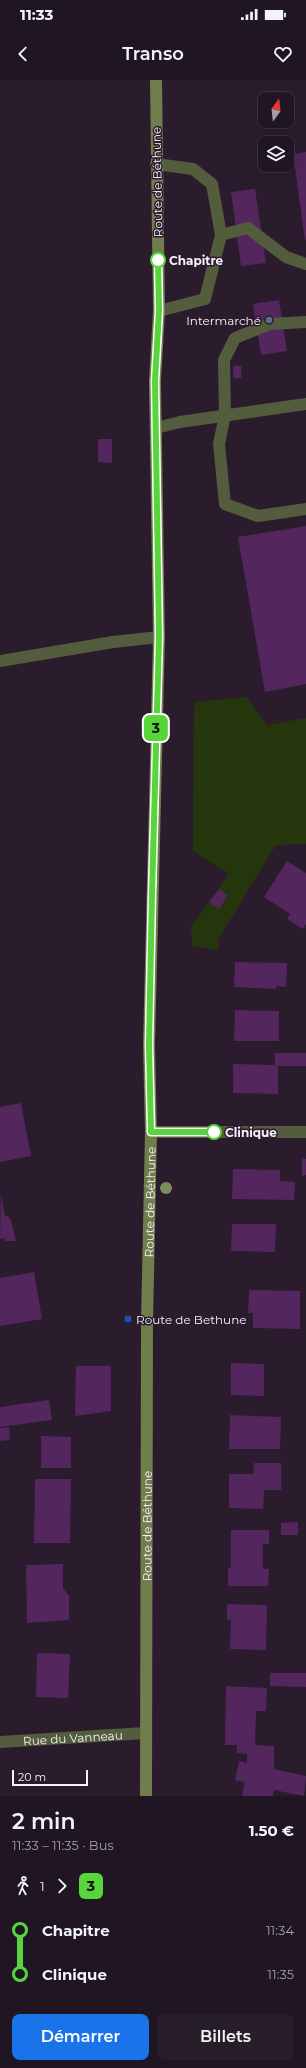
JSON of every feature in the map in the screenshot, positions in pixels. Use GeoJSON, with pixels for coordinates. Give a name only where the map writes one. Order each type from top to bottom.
{"type":"FeatureCollection","features":[{"type":"Feature","properties":{"kind":"main road","name":"Route de Béthune"},"geometry":{"type":"LineString","coordinates":[[146,1796],[145,1733],[148,1431],[147,1322],[151,1132],[149,1045],[159,637],[155,381],[159,311],[156,80]]}},
{"type":"Feature","properties":{"kind":"street"},"geometry":{"type":"LineString","coordinates":[[156,164],[193,169],[212,184],[221,235],[206,299],[159,311]]}},
{"type":"Feature","properties":{"kind":"street"},"geometry":{"type":"LineString","coordinates":[[221,235],[248,228],[286,257],[306,264]]}},
{"type":"Feature","properties":{"kind":"street"},"geometry":{"type":"LineString","coordinates":[[306,322],[270,324],[235,338],[224,360],[225,415],[219,444],[225,504],[258,516],[306,508]]}},
{"type":"Feature","properties":{"kind":"street"},"geometry":{"type":"LineString","coordinates":[[156,428],[225,415],[306,404]]}},
{"type":"Feature","properties":{"kind":"street"},"geometry":{"type":"LineString","coordinates":[[0,661],[113,642],[159,637]]}},
{"type":"Feature","properties":{"kind":"street"},"geometry":{"type":"LineString","coordinates":[[151,1132],[306,1132]]}},
{"type":"Feature","properties":{"kind":"street","name":"Rue du Vanneau"},"geometry":{"type":"LineString","coordinates":[[0,1742],[145,1733]]}},
{"type":"Feature","properties":{"kind":"green space"},"geometry":{"type":"Polygon","coordinates":[[[246,697],[267,725],[306,718],[306,844],[276,845],[219,938],[218,950],[192,946],[191,926],[229,874],[193,851],[194,702],[246,697]]]}},
{"type":"Feature","properties":{"kind":"building"},"geometry":{"type":"Polygon","coordinates":[[[306,152],[306,240],[294,161],[294,154],[306,152]]]}},
{"type":"Feature","properties":{"kind":"building"},"geometry":{"type":"Polygon","coordinates":[[[255,189],[266,263],[241,266],[231,192],[255,189]]]}},
{"type":"Feature","properties":{"kind":"building"},"geometry":{"type":"Polygon","coordinates":[[[279,300],[287,351],[261,355],[253,304],[279,300]]]}},
{"type":"Feature","properties":{"kind":"building"},"geometry":{"type":"Polygon","coordinates":[[[233,366],[241,366],[241,378],[233,378],[233,366]]]}},
{"type":"Feature","properties":{"kind":"building"},"geometry":{"type":"Polygon","coordinates":[[[98,439],[112,439],[112,463],[98,462],[98,439]]]}},
{"type":"Feature","properties":{"kind":"building"},"geometry":{"type":"Polygon","coordinates":[[[306,526],[306,684],[265,692],[238,537],[306,526]]]}},
{"type":"Feature","properties":{"kind":"building"},"geometry":{"type":"Polygon","coordinates":[[[287,861],[306,873],[306,924],[303,929],[287,919],[290,914],[264,897],[287,861]]]}},
{"type":"Feature","properties":{"kind":"building"},"geometry":{"type":"Polygon","coordinates":[[[219,889],[228,895],[219,909],[209,902],[219,889]]]}},
{"type":"Feature","properties":{"kind":"building"},"geometry":{"type":"Polygon","coordinates":[[[235,962],[287,963],[286,987],[276,986],[276,989],[234,987],[235,962]]]}},
{"type":"Feature","properties":{"kind":"building"},"geometry":{"type":"Polygon","coordinates":[[[235,1010],[279,1011],[279,1041],[234,1041],[235,1010]]]}},
{"type":"Feature","properties":{"kind":"building"},"geometry":{"type":"Polygon","coordinates":[[[275,1053],[306,1053],[306,1066],[278,1066],[278,1094],[233,1093],[233,1064],[275,1065],[275,1053]]]}},
{"type":"Feature","properties":{"kind":"building"},"geometry":{"type":"Polygon","coordinates":[[[21,1103],[31,1156],[0,1162],[0,1107],[21,1103]]]}},
{"type":"Feature","properties":{"kind":"building"},"geometry":{"type":"Polygon","coordinates":[[[302,1158],[306,1159],[306,1175],[302,1176],[302,1158]]]}},
{"type":"Feature","properties":{"kind":"building"},"geometry":{"type":"Polygon","coordinates":[[[233,1169],[280,1170],[280,1181],[295,1182],[294,1200],[232,1199],[233,1169]]]}},
{"type":"Feature","properties":{"kind":"building"},"geometry":{"type":"Polygon","coordinates":[[[1,1193],[5,1216],[8,1216],[11,1220],[16,1241],[5,1241],[4,1238],[0,1239],[1,1193]]]}},
{"type":"Feature","properties":{"kind":"building"},"geometry":{"type":"Polygon","coordinates":[[[232,1224],[276,1224],[275,1252],[231,1251],[232,1224]]]}},
{"type":"Feature","properties":{"kind":"building"},"geometry":{"type":"Polygon","coordinates":[[[34,1272],[42,1319],[0,1326],[0,1278],[34,1272]]]}},
{"type":"Feature","properties":{"kind":"building"},"geometry":{"type":"Polygon","coordinates":[[[249,1290],[300,1291],[300,1329],[253,1328],[253,1313],[248,1313],[249,1290]]]}},
{"type":"Feature","properties":{"kind":"building"},"geometry":{"type":"Polygon","coordinates":[[[231,1363],[264,1364],[264,1396],[231,1395],[231,1363]]]}},
{"type":"Feature","properties":{"kind":"building"},"geometry":{"type":"Polygon","coordinates":[[[76,1366],[111,1366],[111,1411],[75,1416],[76,1366]]]}},
{"type":"Feature","properties":{"kind":"building"},"geometry":{"type":"Polygon","coordinates":[[[49,1400],[52,1420],[0,1427],[0,1407],[49,1400]]]}},
{"type":"Feature","properties":{"kind":"building"},"geometry":{"type":"Polygon","coordinates":[[[230,1415],[281,1417],[280,1449],[229,1449],[230,1415]]]}},
{"type":"Feature","properties":{"kind":"building"},"geometry":{"type":"Polygon","coordinates":[[[9,1427],[10,1440],[0,1441],[0,1428],[9,1427]]]}},
{"type":"Feature","properties":{"kind":"building"},"geometry":{"type":"Polygon","coordinates":[[[41,1436],[71,1437],[71,1468],[41,1468],[41,1436]]]}},
{"type":"Feature","properties":{"kind":"building"},"geometry":{"type":"Polygon","coordinates":[[[254,1463],[281,1463],[281,1490],[264,1490],[263,1509],[229,1508],[229,1474],[253,1474],[254,1463]]]}},
{"type":"Feature","properties":{"kind":"building"},"geometry":{"type":"Polygon","coordinates":[[[35,1479],[71,1479],[70,1543],[34,1543],[35,1479]]]}},
{"type":"Feature","properties":{"kind":"building"},"geometry":{"type":"Polygon","coordinates":[[[298,1522],[298,1535],[281,1535],[281,1523],[298,1522]]]}},
{"type":"Feature","properties":{"kind":"building"},"geometry":{"type":"Polygon","coordinates":[[[231,1530],[269,1530],[269,1544],[263,1544],[263,1569],[269,1569],[268,1586],[228,1586],[228,1568],[231,1568],[231,1530]]]}},
{"type":"Feature","properties":{"kind":"building"},"geometry":{"type":"Polygon","coordinates":[[[63,1564],[63,1588],[69,1596],[69,1620],[27,1623],[26,1565],[63,1564]]]}},
{"type":"Feature","properties":{"kind":"building"},"geometry":{"type":"Polygon","coordinates":[[[227,1604],[267,1605],[266,1650],[230,1649],[231,1620],[227,1620],[227,1604]]]}},
{"type":"Feature","properties":{"kind":"building"},"geometry":{"type":"Polygon","coordinates":[[[37,1653],[70,1654],[68,1698],[36,1697],[37,1653]]]}},
{"type":"Feature","properties":{"kind":"building"},"geometry":{"type":"Polygon","coordinates":[[[270,1673],[306,1673],[306,1687],[270,1686],[270,1673]]]}},
{"type":"Feature","properties":{"kind":"building"},"geometry":{"type":"Polygon","coordinates":[[[226,1686],[267,1688],[266,1711],[256,1711],[255,1745],[274,1746],[274,1769],[306,1776],[304,1796],[274,1790],[273,1796],[242,1796],[245,1782],[235,1780],[239,1761],[247,1763],[247,1754],[237,1753],[237,1745],[225,1745],[226,1686]]]}},
{"type":"Feature","properties":{"kind":"bus line","name":"3"},"geometry":{"type":"LineString","coordinates":[[158,260],[159,311],[155,381],[159,637],[149,1045],[151,1132],[214,1132]]}},
{"type":"Feature","properties":{"kind":"place","name":"Chapitre"},"geometry":{"type":"Point","coordinates":[158,260]}},
{"type":"Feature","properties":{"kind":"place","name":"Intermarché"},"geometry":{"type":"Point","coordinates":[269,320]}},
{"type":"Feature","properties":{"kind":"place","name":"Clinique"},"geometry":{"type":"Point","coordinates":[214,1132]}},
{"type":"Feature","properties":{"kind":"place","name":"Route de Bethune"},"geometry":{"type":"Point","coordinates":[128,1319]}}]}
